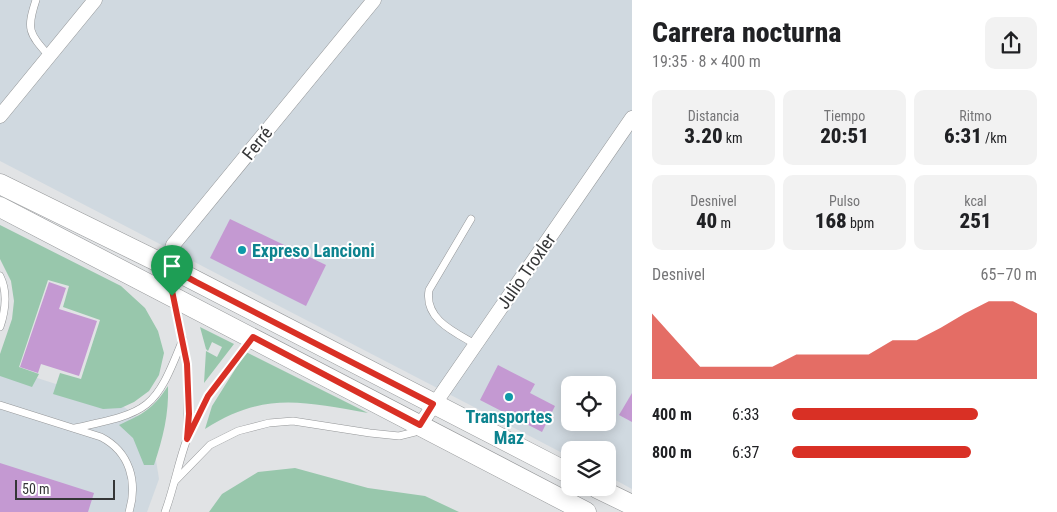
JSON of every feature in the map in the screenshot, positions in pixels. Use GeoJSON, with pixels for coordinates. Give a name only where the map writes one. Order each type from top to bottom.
{"type":"FeatureCollection","features":[{"type":"Feature","properties":{"kind":"main road"},"geometry":{"type":"LineString","coordinates":[[0,184],[167,266],[561,469]]}},
{"type":"Feature","properties":{"kind":"main road"},"geometry":{"type":"LineString","coordinates":[[0,207],[586,512]]}},
{"type":"Feature","properties":{"kind":"main road"},"geometry":{"type":"LineString","coordinates":[[613,496],[632,506]]}},
{"type":"Feature","properties":{"kind":"street"},"geometry":{"type":"LineString","coordinates":[[0,116],[95,0]]}},
{"type":"Feature","properties":{"kind":"street","name":"Ferré"},"geometry":{"type":"LineString","coordinates":[[172,296],[167,266],[173,245],[374,0]]}},
{"type":"Feature","properties":{"kind":"street","name":"Julio Troxler"},"geometry":{"type":"LineString","coordinates":[[420,425],[632,118]]}},
{"type":"Feature","properties":{"kind":"lane"},"geometry":{"type":"LineString","coordinates":[[36,0],[29,20],[29,30],[32,38],[49,56]]}},
{"type":"Feature","properties":{"kind":"lane"},"geometry":{"type":"LineString","coordinates":[[471,219],[429,290],[427,302],[434,315],[444,326],[475,344]]}},
{"type":"Feature","properties":{"kind":"lane"},"geometry":{"type":"LineString","coordinates":[[0,276],[6,287],[5,313],[0,327]]}},
{"type":"Feature","properties":{"kind":"lane"},"geometry":{"type":"LineString","coordinates":[[172,296],[183,339],[188,389],[187,439]]}},
{"type":"Feature","properties":{"kind":"lane"},"geometry":{"type":"LineString","coordinates":[[165,512],[187,439],[208,396],[253,337]]}},
{"type":"Feature","properties":{"kind":"lane"},"geometry":{"type":"LineString","coordinates":[[74,428],[130,414],[147,406],[162,387],[183,339]]}},
{"type":"Feature","properties":{"kind":"lane"},"geometry":{"type":"LineString","coordinates":[[0,406],[102,437],[119,449],[130,471],[132,497],[129,512]]}},
{"type":"Feature","properties":{"kind":"lane"},"geometry":{"type":"LineString","coordinates":[[175,481],[210,446],[238,431],[269,422],[293,421],[399,436],[415,432],[420,425]]}},
{"type":"Feature","properties":{"kind":"shaded area"},"geometry":{"type":"Polygon","coordinates":[[[0,0],[632,0],[632,489],[616,480],[616,441],[561,441],[561,452],[0,161],[0,0]]]}},
{"type":"Feature","properties":{"kind":"shaded area"},"geometry":{"type":"Polygon","coordinates":[[[0,366],[121,405],[142,420],[155,454],[159,479],[147,512],[0,512],[0,366]]]}},
{"type":"Feature","properties":{"kind":"green space"},"geometry":{"type":"Polygon","coordinates":[[[0,225],[121,286],[145,308],[158,331],[164,353],[159,375],[149,391],[134,402],[121,408],[103,409],[53,394],[60,373],[81,379],[100,320],[63,307],[69,286],[48,280],[19,367],[39,374],[32,387],[0,376],[0,354],[12,319],[14,301],[11,281],[0,259],[0,225]]]}},
{"type":"Feature","properties":{"kind":"green space"},"geometry":{"type":"Polygon","coordinates":[[[200,327],[234,344],[204,383],[206,351],[217,357],[222,347],[212,342],[208,351],[200,327]]]}},
{"type":"Feature","properties":{"kind":"green space"},"geometry":{"type":"Polygon","coordinates":[[[246,352],[368,413],[303,403],[265,404],[226,417],[205,429],[212,406],[246,352]]]}},
{"type":"Feature","properties":{"kind":"green space"},"geometry":{"type":"Polygon","coordinates":[[[168,386],[163,436],[154,465],[144,465],[133,438],[119,425],[147,410],[168,386]]]}},
{"type":"Feature","properties":{"kind":"green space"},"geometry":{"type":"Polygon","coordinates":[[[295,468],[368,488],[425,496],[459,512],[209,512],[222,494],[258,472],[295,468]]]}},
{"type":"Feature","properties":{"kind":"building"},"geometry":{"type":"Polygon","coordinates":[[[230,219],[326,265],[306,306],[210,258],[230,219]]]}},
{"type":"Feature","properties":{"kind":"building"},"geometry":{"type":"Polygon","coordinates":[[[49,282],[66,288],[59,309],[97,321],[79,376],[41,364],[38,373],[20,367],[49,282]]]}},
{"type":"Feature","properties":{"kind":"building","name":"Transportes Maz"},"geometry":{"type":"Polygon","coordinates":[[[498,365],[535,384],[530,393],[555,406],[542,432],[480,400],[498,365]]]}},
{"type":"Feature","properties":{"kind":"building"},"geometry":{"type":"Polygon","coordinates":[[[632,393],[632,422],[619,415],[632,393]]]}},
{"type":"Feature","properties":{"kind":"building"},"geometry":{"type":"Polygon","coordinates":[[[0,463],[94,493],[88,512],[0,512],[0,463]]]}},
{"type":"Feature","properties":{"kind":"place","name":"Expreso Lancioni"},"geometry":{"type":"Point","coordinates":[242,250]}},
{"type":"Feature","properties":{"kind":"place","name":"Transportes Maz"},"geometry":{"type":"Point","coordinates":[509,397]}},
{"type":"Feature","properties":{"kind":"route"},"geometry":{"type":"LineString","coordinates":[[167,266],[433,404],[420,425],[253,337],[208,396],[196,416],[187,439],[189,414],[187,364],[181,329],[172,296],[167,266]]}}]}
